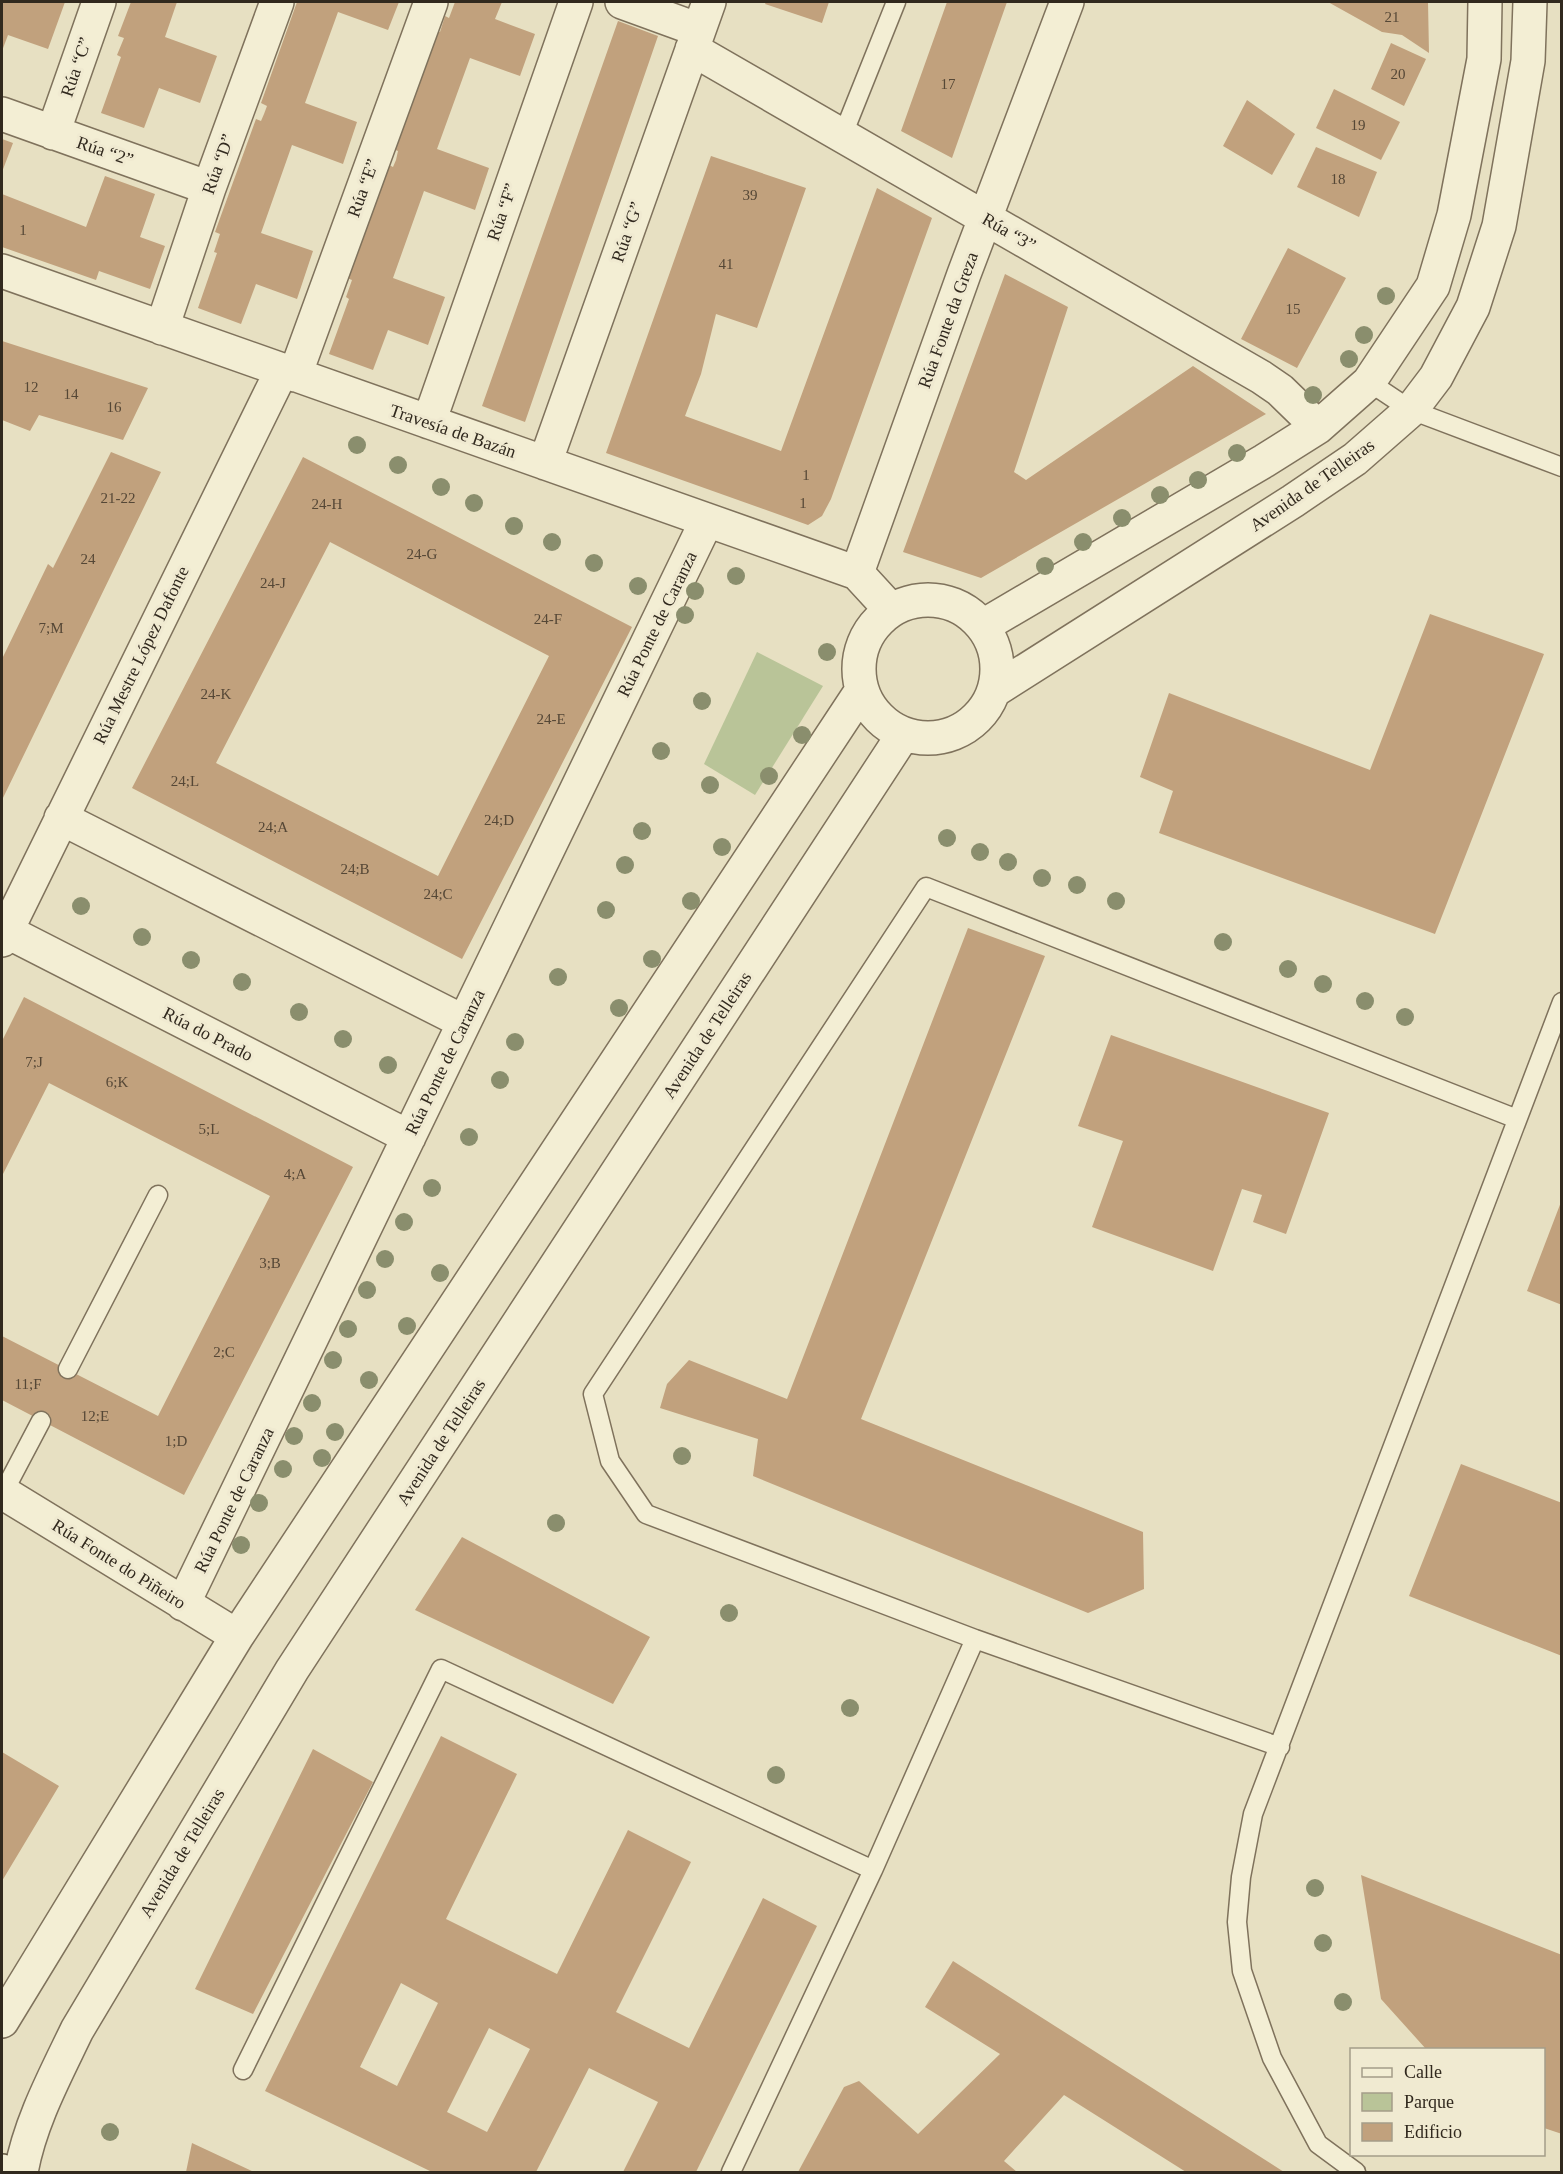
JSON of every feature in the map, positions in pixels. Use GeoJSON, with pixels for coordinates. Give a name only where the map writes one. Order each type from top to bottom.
{"type":"FeatureCollection","features":[{"type":"Feature","properties":{"kind":"street","name":"Rúa “C”"},"geometry":{"type":"LineString","coordinates":[[53,133],[99,2]]}},
{"type":"Feature","properties":{"kind":"street","name":"Rúa “D”"},"geometry":{"type":"LineString","coordinates":[[162,328],[209,188],[277,2]]}},
{"type":"Feature","properties":{"kind":"street","name":"Rúa “E”"},"geometry":{"type":"LineString","coordinates":[[288,372],[431,2]]}},
{"type":"Feature","properties":{"kind":"street","name":"Rúa “F”"},"geometry":{"type":"LineString","coordinates":[[429,422],[576,2]]}},
{"type":"Feature","properties":{"kind":"street","name":"Rúa “3”"},"geometry":{"type":"LineString","coordinates":[[622,2],[700,27],[842,137],[1261,377],[1280,390],[1318,427]]}},
{"type":"Feature","properties":{"kind":"street","name":"Rúa Fonte da Greza"},"geometry":{"type":"LineString","coordinates":[[857,573],[1067,2]]}},
{"type":"Feature","properties":{"kind":"street"},"geometry":{"type":"LineString","coordinates":[[983,626],[1318,427],[1369,382],[1433,286],[1454,214],[1484,59],[1485,2]]}},
{"type":"Feature","properties":{"kind":"street","name":"Avenida de Telleiras"},"geometry":{"type":"LineString","coordinates":[[995,690],[1293,501],[1355,459],[1411,410],[1436,377],[1473,307],[1499,226],[1528,61],[1530,2]]}},
{"type":"Feature","properties":{"kind":"street","name":"Rúa “G”"},"geometry":{"type":"LineString","coordinates":[[545,463],[700,27]]}},
{"type":"Feature","properties":{"kind":"street","name":"Rúa “2”"},"geometry":{"type":"LineString","coordinates":[[2,114],[209,188]]}},
{"type":"Feature","properties":{"kind":"street","name":"Travesía de Bazán"},"geometry":{"type":"LineString","coordinates":[[2,271],[857,573],[891,610]]}},
{"type":"Feature","properties":{"kind":"street","name":"Rúa Mestre López Dafonte"},"geometry":{"type":"LineString","coordinates":[[4,936],[61,818],[288,372]]}},
{"type":"Feature","properties":{"kind":"street","name":"Rúa Ponte de Caranza"},"geometry":{"type":"LineString","coordinates":[[183,1604],[707,520]]}},
{"type":"Feature","properties":{"kind":"street"},"geometry":{"type":"LineString","coordinates":[[930,599],[950,603],[968,612],[983,626],[994,645],[998,668],[995,690],[985,711],[968,726],[948,736],[926,739],[903,735],[885,724],[871,709],[862,690],[859,670],[863,646],[874,626],[891,610],[910,602],[930,599]]}},
{"type":"Feature","properties":{"kind":"street"},"geometry":{"type":"LineString","coordinates":[[2,2021],[237,1636],[862,690]]}},
{"type":"Feature","properties":{"kind":"street","name":"Avenida de Telleiras"},"geometry":{"type":"LineString","coordinates":[[21,2172],[26,2146],[51,2084],[77,2030],[292,1670],[903,735]]}},
{"type":"Feature","properties":{"kind":"street"},"geometry":{"type":"LineString","coordinates":[[61,818],[465,1022]]}},
{"type":"Feature","properties":{"kind":"street","name":"Rúa do Prado"},"geometry":{"type":"LineString","coordinates":[[4,936],[409,1137]]}},
{"type":"Feature","properties":{"kind":"street","name":"Rúa Fonte do Piñeiro"},"geometry":{"type":"LineString","coordinates":[[2,1493],[237,1636]]}},
{"type":"Feature","properties":{"kind":"lane"},"geometry":{"type":"LineString","coordinates":[[842,137],[896,2]]}},
{"type":"Feature","properties":{"kind":"lane"},"geometry":{"type":"LineString","coordinates":[[1369,382],[1411,410],[1562,466]]}},
{"type":"Feature","properties":{"kind":"lane"},"geometry":{"type":"LineString","coordinates":[[1280,1747],[975,1639],[646,1514],[610,1461],[593,1394],[926,887],[1517,1119]]}},
{"type":"Feature","properties":{"kind":"lane"},"geometry":{"type":"LineString","coordinates":[[1356,2172],[1318,2144],[1272,2058],[1242,1971],[1237,1922],[1241,1877],[1253,1814],[1562,1002]]}},
{"type":"Feature","properties":{"kind":"lane"},"geometry":{"type":"LineString","coordinates":[[68,1369],[158,1195]]}},
{"type":"Feature","properties":{"kind":"lane"},"geometry":{"type":"LineString","coordinates":[[2,1493],[41,1421]]}},
{"type":"Feature","properties":{"kind":"lane"},"geometry":{"type":"LineString","coordinates":[[731,2172],[873,1870],[975,1639]]}},
{"type":"Feature","properties":{"kind":"lane"},"geometry":{"type":"LineString","coordinates":[[243,2070],[441,1669],[873,1870]]}},
{"type":"Feature","properties":{"kind":"green space"},"geometry":{"type":"Polygon","coordinates":[[[757,652],[823,686],[755,795],[704,764],[757,652]]]}},
{"type":"Feature","properties":{"kind":"building"},"geometry":{"type":"Polygon","coordinates":[[[2,2],[65,2],[48,49],[8,35],[2,51],[2,2]]]}},
{"type":"Feature","properties":{"kind":"building"},"geometry":{"type":"Polygon","coordinates":[[[131,2],[177,2],[165,37],[217,56],[200,103],[159,88],[144,128],[101,113],[121,57],[117,55],[124,38],[118,36],[131,2]]]}},
{"type":"Feature","properties":{"kind":"building"},"geometry":{"type":"Polygon","coordinates":[[[297,2],[399,2],[388,30],[338,12],[305,103],[357,122],[343,164],[292,145],[261,233],[313,251],[297,299],[256,284],[241,324],[198,308],[217,253],[214,252],[220,234],[215,232],[256,119],[261,121],[267,106],[261,103],[297,2]]]}},
{"type":"Feature","properties":{"kind":"building"},"geometry":{"type":"Polygon","coordinates":[[[455,2],[502,2],[495,19],[535,34],[520,76],[470,58],[437,149],[489,168],[475,210],[424,191],[393,278],[445,297],[428,345],[388,330],[373,370],[329,354],[349,299],[346,297],[352,280],[347,278],[387,164],[393,167],[396,160],[398,151],[393,149],[435,31],[440,32],[445,16],[449,18],[455,2]]]}},
{"type":"Feature","properties":{"kind":"building"},"geometry":{"type":"Polygon","coordinates":[[[766,2],[829,2],[822,23],[765,4],[766,2]]]}},
{"type":"Feature","properties":{"kind":"building"},"geometry":{"type":"Polygon","coordinates":[[[947,2],[1007,2],[952,158],[901,131],[947,2]]]}},
{"type":"Feature","properties":{"kind":"building"},"geometry":{"type":"Polygon","coordinates":[[[1328,2],[1428,2],[1429,53],[1402,35],[1382,32],[1328,2]]]}},
{"type":"Feature","properties":{"kind":"building"},"geometry":{"type":"Polygon","coordinates":[[[618,21],[658,36],[525,422],[482,406],[618,21]]]}},
{"type":"Feature","properties":{"kind":"building"},"geometry":{"type":"Polygon","coordinates":[[[1391,43],[1426,59],[1404,106],[1371,89],[1391,43]]]}},
{"type":"Feature","properties":{"kind":"building"},"geometry":{"type":"Polygon","coordinates":[[[1334,89],[1400,122],[1381,160],[1316,128],[1334,89]]]}},
{"type":"Feature","properties":{"kind":"building"},"geometry":{"type":"Polygon","coordinates":[[[1247,100],[1295,134],[1272,175],[1223,146],[1247,100]]]}},
{"type":"Feature","properties":{"kind":"building"},"geometry":{"type":"Polygon","coordinates":[[[2,139],[13,143],[2,172],[2,139]]]}},
{"type":"Feature","properties":{"kind":"building"},"geometry":{"type":"Polygon","coordinates":[[[1316,147],[1377,172],[1359,217],[1297,187],[1316,147]]]}},
{"type":"Feature","properties":{"kind":"building"},"geometry":{"type":"Polygon","coordinates":[[[711,156],[806,188],[757,328],[716,314],[701,374],[685,416],[781,451],[877,188],[932,218],[831,499],[822,516],[808,525],[606,453],[711,156]]]}},
{"type":"Feature","properties":{"kind":"building"},"geometry":{"type":"Polygon","coordinates":[[[105,176],[155,194],[140,237],[165,246],[150,289],[99,271],[96,280],[2,247],[2,194],[86,227],[105,176]]]}},
{"type":"Feature","properties":{"kind":"building"},"geometry":{"type":"Polygon","coordinates":[[[1288,248],[1346,278],[1297,368],[1241,339],[1288,248]]]}},
{"type":"Feature","properties":{"kind":"building"},"geometry":{"type":"Polygon","coordinates":[[[1005,274],[1068,307],[1014,472],[1026,480],[1193,366],[1266,414],[981,578],[903,552],[1005,274]]]}},
{"type":"Feature","properties":{"kind":"building"},"geometry":{"type":"Polygon","coordinates":[[[2,341],[148,388],[123,440],[39,415],[30,431],[2,420],[2,341]]]}},
{"type":"Feature","properties":{"kind":"building"},"geometry":{"type":"Polygon","coordinates":[[[111,452],[161,472],[2,800],[2,659],[48,564],[53,568],[111,452]]]}},
{"type":"Feature","properties":{"kind":"building"},"geometry":{"type":"Polygon","coordinates":[[[303,457],[632,627],[462,959],[132,788],[303,457]],[[330,542],[216,763],[438,876],[549,656],[330,542]]]}},
{"type":"Feature","properties":{"kind":"building"},"geometry":{"type":"Polygon","coordinates":[[[1430,614],[1544,654],[1435,934],[1159,833],[1173,791],[1140,777],[1169,693],[1370,770],[1430,614]]]}},
{"type":"Feature","properties":{"kind":"building"},"geometry":{"type":"Polygon","coordinates":[[[968,928],[1045,956],[861,1419],[1143,1532],[1144,1589],[1088,1613],[753,1476],[758,1439],[660,1408],[667,1384],[689,1360],[787,1399],[968,928]]]}},
{"type":"Feature","properties":{"kind":"building"},"geometry":{"type":"Polygon","coordinates":[[[24,997],[353,1167],[184,1495],[2,1400],[2,1336],[158,1416],[270,1196],[49,1083],[2,1176],[2,1041],[24,997]]]}},
{"type":"Feature","properties":{"kind":"building"},"geometry":{"type":"Polygon","coordinates":[[[1111,1035],[1329,1113],[1286,1234],[1253,1222],[1262,1195],[1242,1189],[1213,1271],[1092,1227],[1123,1141],[1078,1126],[1111,1035]]]}},
{"type":"Feature","properties":{"kind":"building"},"geometry":{"type":"Polygon","coordinates":[[[1562,1202],[1562,1305],[1527,1291],[1562,1202]]]}},
{"type":"Feature","properties":{"kind":"building"},"geometry":{"type":"Polygon","coordinates":[[[1461,1464],[1562,1503],[1562,1656],[1409,1596],[1461,1464]]]}},
{"type":"Feature","properties":{"kind":"building"},"geometry":{"type":"Polygon","coordinates":[[[462,1537],[650,1637],[613,1704],[415,1610],[462,1537]]]}},
{"type":"Feature","properties":{"kind":"building"},"geometry":{"type":"Polygon","coordinates":[[[441,1736],[517,1774],[446,1919],[557,1974],[628,1830],[691,1862],[616,2012],[689,2048],[763,1898],[817,1926],[696,2172],[623,2172],[658,2102],[589,2068],[536,2172],[432,2172],[265,2091],[441,1736]],[[401,1983],[360,2067],[397,2086],[438,2003],[401,1983]],[[489,2028],[447,2112],[487,2132],[530,2049],[489,2028]]]}},
{"type":"Feature","properties":{"kind":"building"},"geometry":{"type":"Polygon","coordinates":[[[313,1749],[373,1782],[253,2014],[195,1989],[313,1749]]]}},
{"type":"Feature","properties":{"kind":"building"},"geometry":{"type":"Polygon","coordinates":[[[2,1752],[59,1786],[2,1881],[2,1752]]]}},
{"type":"Feature","properties":{"kind":"building"},"geometry":{"type":"Polygon","coordinates":[[[1361,1875],[1562,1955],[1562,2134],[1545,2128],[1545,2048],[1425,2048],[1381,1999],[1361,1875]]]}},
{"type":"Feature","properties":{"kind":"building"},"geometry":{"type":"Polygon","coordinates":[[[953,1961],[1284,2172],[1186,2172],[1064,2095],[1004,2161],[1017,2172],[798,2172],[844,2087],[859,2081],[918,2134],[1000,2054],[925,2007],[953,1961]]]}},
{"type":"Feature","properties":{"kind":"building"},"geometry":{"type":"Polygon","coordinates":[[[192,2143],[254,2172],[186,2172],[192,2143]]]}}]}
